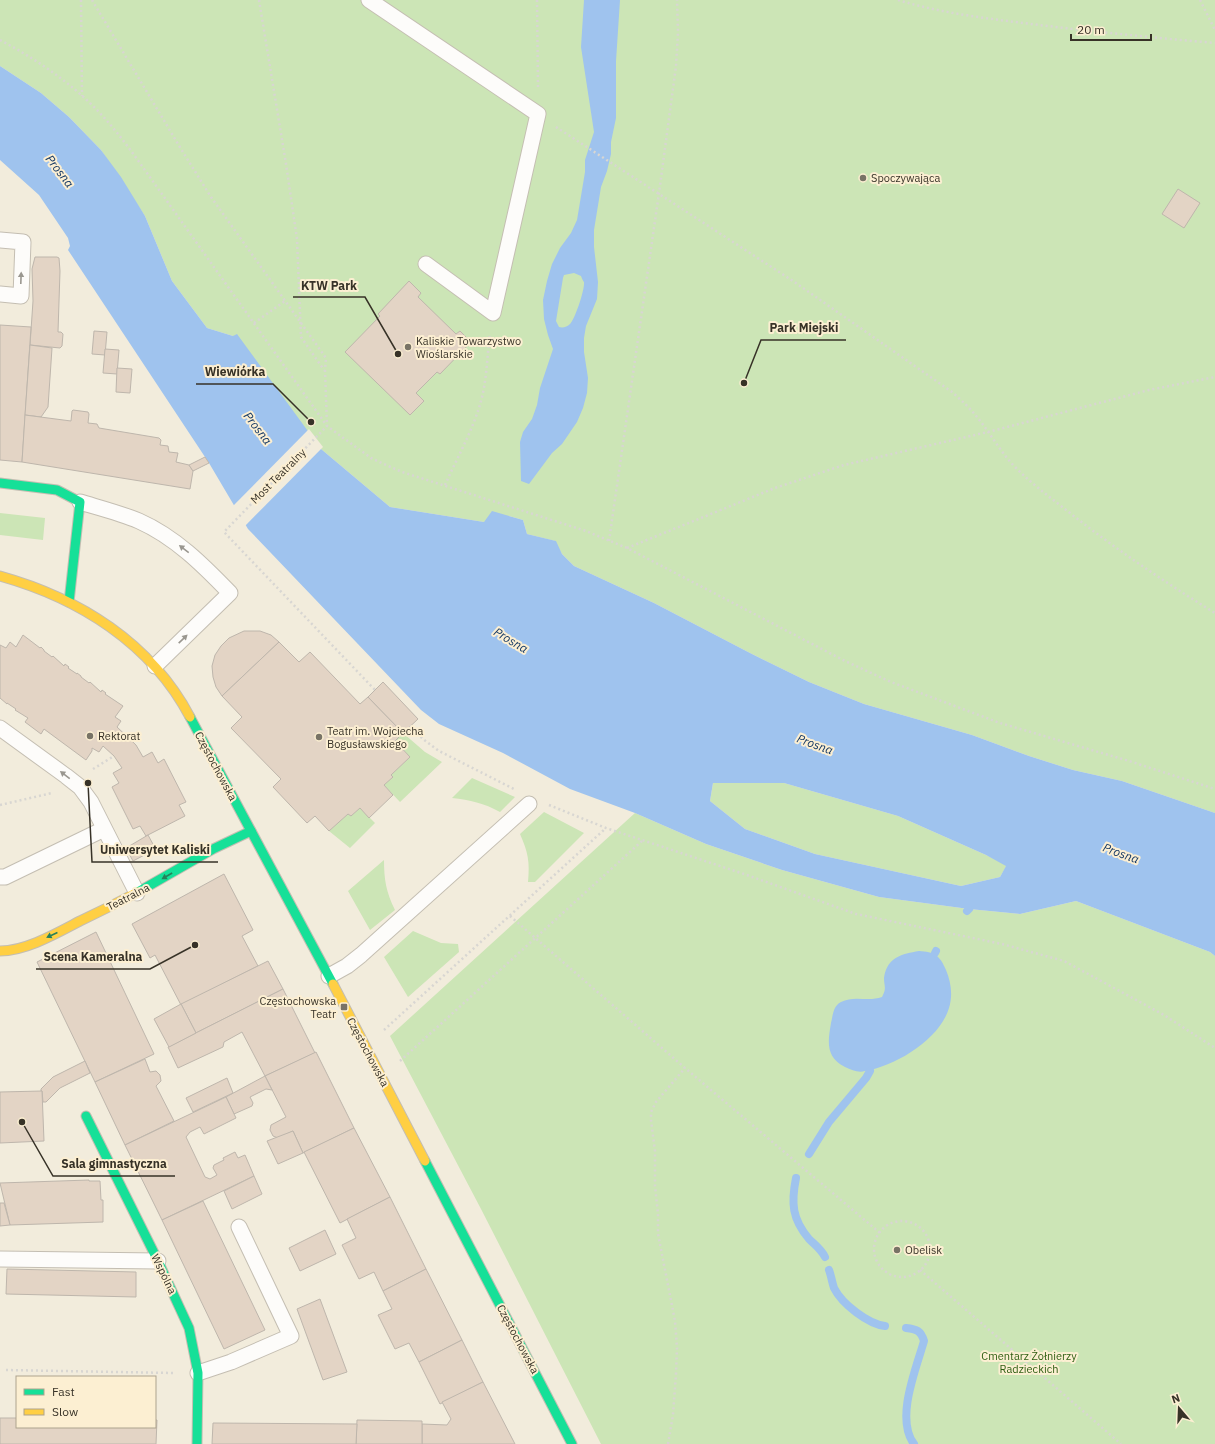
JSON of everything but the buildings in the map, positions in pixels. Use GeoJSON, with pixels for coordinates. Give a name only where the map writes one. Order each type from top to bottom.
{"type":"FeatureCollection","features":[{"type":"Feature","properties":{"kind":"street"},"geometry":{"type":"LineString","coordinates":[[0,483],[57,490],[80,502],[70,602]]}},
{"type":"Feature","properties":{"kind":"street","name":"Częstochowska"},"geometry":{"type":"LineString","coordinates":[[0,576],[39,588],[70,602],[102,622],[131,643],[155,666],[172,688],[187,712],[328,976],[572,1444]]}},
{"type":"Feature","properties":{"kind":"street","name":"Teatralna"},"geometry":{"type":"LineString","coordinates":[[0,951],[8,951],[28,945],[137,894],[213,849],[251,831]]}},
{"type":"Feature","properties":{"kind":"street","name":"Wspólna"},"geometry":{"type":"LineString","coordinates":[[86,1116],[158,1261],[189,1328],[198,1373],[197,1444]]}},
{"type":"Feature","properties":{"kind":"lane"},"geometry":{"type":"LineString","coordinates":[[369,0],[538,114],[493,313],[426,264]]}},
{"type":"Feature","properties":{"kind":"lane"},"geometry":{"type":"LineString","coordinates":[[0,240],[22,242],[21,296],[0,294]]}},
{"type":"Feature","properties":{"kind":"lane"},"geometry":{"type":"LineString","coordinates":[[80,502],[140,522],[161,533],[184,549],[230,593],[155,666]]}},
{"type":"Feature","properties":{"kind":"lane"},"geometry":{"type":"LineString","coordinates":[[0,728],[80,787],[90,802],[137,894]]}},
{"type":"Feature","properties":{"kind":"lane"},"geometry":{"type":"LineString","coordinates":[[328,976],[347,966],[361,955],[525,798]]}},
{"type":"Feature","properties":{"kind":"lane"},"geometry":{"type":"LineString","coordinates":[[0,877],[6,877],[104,829]]}},
{"type":"Feature","properties":{"kind":"lane"},"geometry":{"type":"LineString","coordinates":[[198,1373],[231,1362],[291,1336],[239,1227]]}},
{"type":"Feature","properties":{"kind":"lane"},"geometry":{"type":"LineString","coordinates":[[0,1259],[158,1261]]}},
{"type":"Feature","properties":{"kind":"path"},"geometry":{"type":"LineString","coordinates":[[81,0],[82,96]]}},
{"type":"Feature","properties":{"kind":"path"},"geometry":{"type":"LineString","coordinates":[[92,0],[211,197],[326,358],[327,426]]}},
{"type":"Feature","properties":{"kind":"path"},"geometry":{"type":"LineString","coordinates":[[259,0],[297,239],[301,337],[325,370]]}},
{"type":"Feature","properties":{"kind":"path"},"geometry":{"type":"LineString","coordinates":[[537,0],[538,114]]}},
{"type":"Feature","properties":{"kind":"path"},"geometry":{"type":"LineString","coordinates":[[609,541],[660,193],[676,66],[678,33],[677,0]]}},
{"type":"Feature","properties":{"kind":"path"},"geometry":{"type":"LineString","coordinates":[[898,0],[942,11],[1008,21],[1118,34],[1215,43]]}},
{"type":"Feature","properties":{"kind":"path"},"geometry":{"type":"LineString","coordinates":[[1200,0],[1215,30]]}},
{"type":"Feature","properties":{"kind":"path"},"geometry":{"type":"LineString","coordinates":[[0,40],[41,64],[94,106],[117,132],[327,426],[371,458],[402,472],[574,527],[627,548],[845,660],[891,682],[1000,723],[1129,761],[1215,789]]}},
{"type":"Feature","properties":{"kind":"path"},"geometry":{"type":"LineString","coordinates":[[565,133],[660,193],[793,281],[952,392],[965,404],[1016,468],[1051,498],[1110,544],[1158,578],[1215,613]]}},
{"type":"Feature","properties":{"kind":"path"},"geometry":{"type":"LineString","coordinates":[[254,323],[285,301]]}},
{"type":"Feature","properties":{"kind":"path"},"geometry":{"type":"LineString","coordinates":[[445,485],[474,421],[481,401],[493,313]]}},
{"type":"Feature","properties":{"kind":"path"},"geometry":{"type":"LineString","coordinates":[[627,548],[775,488],[844,465],[988,432],[1149,390],[1215,377]]}},
{"type":"Feature","properties":{"kind":"path","name":"Most Teatralny"},"geometry":{"type":"LineString","coordinates":[[327,426],[224,532],[375,690]]}},
{"type":"Feature","properties":{"kind":"path"},"geometry":{"type":"LineString","coordinates":[[410,726],[423,739],[439,751],[525,798]]}},
{"type":"Feature","properties":{"kind":"path"},"geometry":{"type":"LineString","coordinates":[[548,805],[606,828],[744,874],[856,914],[1002,944],[1064,961],[1164,1015],[1215,1048]]}},
{"type":"Feature","properties":{"kind":"path"},"geometry":{"type":"LineString","coordinates":[[382,1032],[606,828]]}},
{"type":"Feature","properties":{"kind":"path"},"geometry":{"type":"LineString","coordinates":[[398,1062],[642,840]]}},
{"type":"Feature","properties":{"kind":"path"},"geometry":{"type":"LineString","coordinates":[[510,916],[685,1068],[880,1233]]}},
{"type":"Feature","properties":{"kind":"path"},"geometry":{"type":"LineString","coordinates":[[668,1444],[673,1415],[677,1348],[675,1321],[658,1234],[658,1214],[655,1186],[655,1151],[651,1112],[656,1102],[685,1068]]}},
{"type":"Feature","properties":{"kind":"path"},"geometry":{"type":"LineString","coordinates":[[905,1221],[914,1223],[927,1235],[930,1243],[930,1252],[928,1260],[920,1270],[907,1276],[899,1276],[891,1274],[878,1263],[875,1255],[875,1246],[880,1233],[885,1227],[896,1222],[905,1221]]}},
{"type":"Feature","properties":{"kind":"path"},"geometry":{"type":"LineString","coordinates":[[920,1270],[1121,1444]]}},
{"type":"Feature","properties":{"kind":"path"},"geometry":{"type":"LineString","coordinates":[[6,1370],[198,1373]]}},
{"type":"Feature","properties":{"kind":"green space"},"geometry":{"type":"Polygon","coordinates":[[[0,0],[1215,0],[1215,813],[1122,781],[1073,770],[972,735],[864,704],[809,682],[654,603],[574,566],[562,554],[555,541],[527,534],[523,520],[509,516],[484,522],[390,507],[321,449],[233,336],[207,328],[172,281],[145,216],[101,150],[69,117],[41,93],[0,66],[0,0]]]}},
{"type":"Feature","properties":{"kind":"green space"},"geometry":{"type":"Polygon","coordinates":[[[0,513],[45,518],[43,540],[0,535],[0,513]]]}},
{"type":"Feature","properties":{"kind":"green space"},"geometry":{"type":"Polygon","coordinates":[[[403,733],[425,752],[442,762],[400,802],[384,785],[393,777],[391,775],[410,757],[395,741],[403,733]]]}},
{"type":"Feature","properties":{"kind":"green space"},"geometry":{"type":"Polygon","coordinates":[[[472,778],[515,797],[500,812],[477,802],[452,798],[472,778]]]}},
{"type":"Feature","properties":{"kind":"green space"},"geometry":{"type":"Polygon","coordinates":[[[713,783],[784,783],[898,816],[1007,865],[1000,877],[961,886],[815,854],[745,829],[710,801],[713,783]]]}},
{"type":"Feature","properties":{"kind":"green space"},"geometry":{"type":"Polygon","coordinates":[[[360,808],[375,823],[350,848],[329,831],[348,814],[351,816],[360,808]]]}},
{"type":"Feature","properties":{"kind":"green space"},"geometry":{"type":"Polygon","coordinates":[[[544,812],[584,833],[535,882],[528,882],[528,857],[520,834],[544,812]]]}},
{"type":"Feature","properties":{"kind":"green space","name":"Cmentarz Żołnierzy Radzieckich"},"geometry":{"type":"Polygon","coordinates":[[[635,813],[706,844],[782,870],[879,897],[1020,914],[1076,901],[1210,952],[1215,956],[1215,1444],[601,1444],[481,1209],[390,1036],[635,813]]]}},
{"type":"Feature","properties":{"kind":"green space"},"geometry":{"type":"Polygon","coordinates":[[[384,860],[386,885],[389,897],[395,910],[370,930],[348,891],[384,860]]]}},
{"type":"Feature","properties":{"kind":"green space"},"geometry":{"type":"Polygon","coordinates":[[[413,931],[441,943],[458,944],[459,952],[408,997],[384,957],[413,931]]]}},
{"type":"Feature","properties":{"kind":"water"},"geometry":{"type":"Polygon","coordinates":[[[584,0],[620,0],[616,61],[616,118],[611,142],[611,154],[601,187],[594,230],[594,247],[598,282],[597,299],[586,326],[584,338],[584,352],[588,378],[587,393],[577,422],[562,444],[552,453],[529,484],[521,481],[520,442],[523,432],[532,419],[537,405],[540,388],[553,349],[544,319],[543,300],[552,264],[560,248],[571,233],[577,220],[585,172],[585,160],[594,132],[581,47],[584,0]],[[574,273],[564,275],[556,321],[559,327],[569,325],[577,310],[584,286],[581,276],[574,273]]]}},
{"type":"Feature","properties":{"kind":"water","name":"Prosna"},"geometry":{"type":"Polygon","coordinates":[[[0,66],[41,93],[69,117],[101,150],[121,177],[145,216],[172,281],[207,328],[233,336],[237,334],[321,449],[390,507],[484,522],[492,511],[523,520],[527,534],[556,541],[562,554],[574,566],[654,603],[809,682],[864,704],[972,735],[1073,770],[1122,781],[1215,813],[1215,956],[1210,952],[1076,901],[1020,914],[969,909],[879,897],[782,870],[706,844],[635,813],[570,789],[503,753],[439,724],[421,710],[248,529],[209,463],[68,250],[70,246],[68,238],[39,195],[0,160],[0,66]],[[713,783],[710,801],[745,829],[815,854],[961,886],[1000,877],[1006,866],[986,855],[898,816],[784,783],[713,783]]]}},
{"type":"Feature","properties":{"kind":"water"},"geometry":{"type":"Polygon","coordinates":[[[919,951],[929,952],[936,955],[946,970],[950,984],[951,998],[949,1008],[944,1019],[927,1040],[903,1057],[890,1063],[862,1072],[845,1067],[839,1063],[834,1058],[829,1048],[831,1023],[836,1006],[841,1002],[851,999],[872,999],[882,997],[885,989],[884,978],[888,965],[901,955],[919,951]]]}},
{"type":"Feature","properties":{"kind":"pier"},"geometry":{"type":"Polygon","coordinates":[[[309,429],[323,447],[244,527],[233,506],[309,429]]]}},
{"type":"Feature","properties":{"kind":"waterway"},"geometry":{"type":"LineString","coordinates":[[809,1154],[829,1122],[866,1078],[870,1071]]}},
{"type":"Feature","properties":{"kind":"waterway"},"geometry":{"type":"LineString","coordinates":[[796,1178],[793,1203],[796,1218],[803,1232],[820,1249],[825,1257]]}},
{"type":"Feature","properties":{"kind":"waterway"},"geometry":{"type":"LineString","coordinates":[[829,1270],[834,1288],[849,1307],[871,1321],[885,1326]]}},
{"type":"Feature","properties":{"kind":"waterway"},"geometry":{"type":"LineString","coordinates":[[906,1328],[918,1331],[924,1341],[912,1379],[907,1408],[906,1421],[909,1434],[914,1444]]}},
{"type":"Feature","properties":{"kind":"traffic: fast"},"geometry":{"type":"LineString","coordinates":[[0,483],[57,490],[80,502],[69,602]]}},
{"type":"Feature","properties":{"kind":"traffic: fast"},"geometry":{"type":"LineString","coordinates":[[190,717],[333,984]]}},
{"type":"Feature","properties":{"kind":"traffic: fast"},"geometry":{"type":"LineString","coordinates":[[138,892],[213,849],[251,831]]}},
{"type":"Feature","properties":{"kind":"traffic: fast"},"geometry":{"type":"LineString","coordinates":[[86,1116],[158,1261],[189,1328],[198,1373],[197,1444]]}},
{"type":"Feature","properties":{"kind":"traffic: fast"},"geometry":{"type":"LineString","coordinates":[[425,1161],[572,1444]]}},
{"type":"Feature","properties":{"kind":"traffic: slow"},"geometry":{"type":"LineString","coordinates":[[0,576],[29,585],[58,597],[85,611],[110,627],[134,646],[155,667],[174,691],[190,717]]}},
{"type":"Feature","properties":{"kind":"traffic: slow"},"geometry":{"type":"LineString","coordinates":[[0,951],[31,945],[138,892]]}},
{"type":"Feature","properties":{"kind":"traffic: slow"},"geometry":{"type":"LineString","coordinates":[[333,984],[425,1161]]}},
{"type":"Feature","properties":{"kind":"place","name":"Spoczywająca"},"geometry":{"type":"Point","coordinates":[863,178]}},
{"type":"Feature","properties":{"kind":"place","name":"Kaliskie Towarzystwo Wioślarskie"},"geometry":{"type":"Point","coordinates":[408,347]}},
{"type":"Feature","properties":{"kind":"place","name":"KTW Park"},"geometry":{"type":"Point","coordinates":[398,354]}},
{"type":"Feature","properties":{"kind":"place","name":"Park Miejski"},"geometry":{"type":"Point","coordinates":[744,383]}},
{"type":"Feature","properties":{"kind":"place","name":"Wiewiórka"},"geometry":{"type":"Point","coordinates":[311,422]}},
{"type":"Feature","properties":{"kind":"place","name":"Rektorat"},"geometry":{"type":"Point","coordinates":[90,736]}},
{"type":"Feature","properties":{"kind":"place","name":"Teatr im. Wojciecha Bogusławskiego"},"geometry":{"type":"Point","coordinates":[319,737]}},
{"type":"Feature","properties":{"kind":"place","name":"Uniwersytet Kaliski"},"geometry":{"type":"Point","coordinates":[88,783]}},
{"type":"Feature","properties":{"kind":"place","name":"Scena Kameralna"},"geometry":{"type":"Point","coordinates":[195,945]}},
{"type":"Feature","properties":{"kind":"place","name":"Częstochowska Teatr"},"geometry":{"type":"Point","coordinates":[344,1007]}},
{"type":"Feature","properties":{"kind":"place","name":"Sala gimnastyczna"},"geometry":{"type":"Point","coordinates":[22,1122]}},
{"type":"Feature","properties":{"kind":"place","name":"Obelisk"},"geometry":{"type":"Point","coordinates":[897,1250]}}]}
